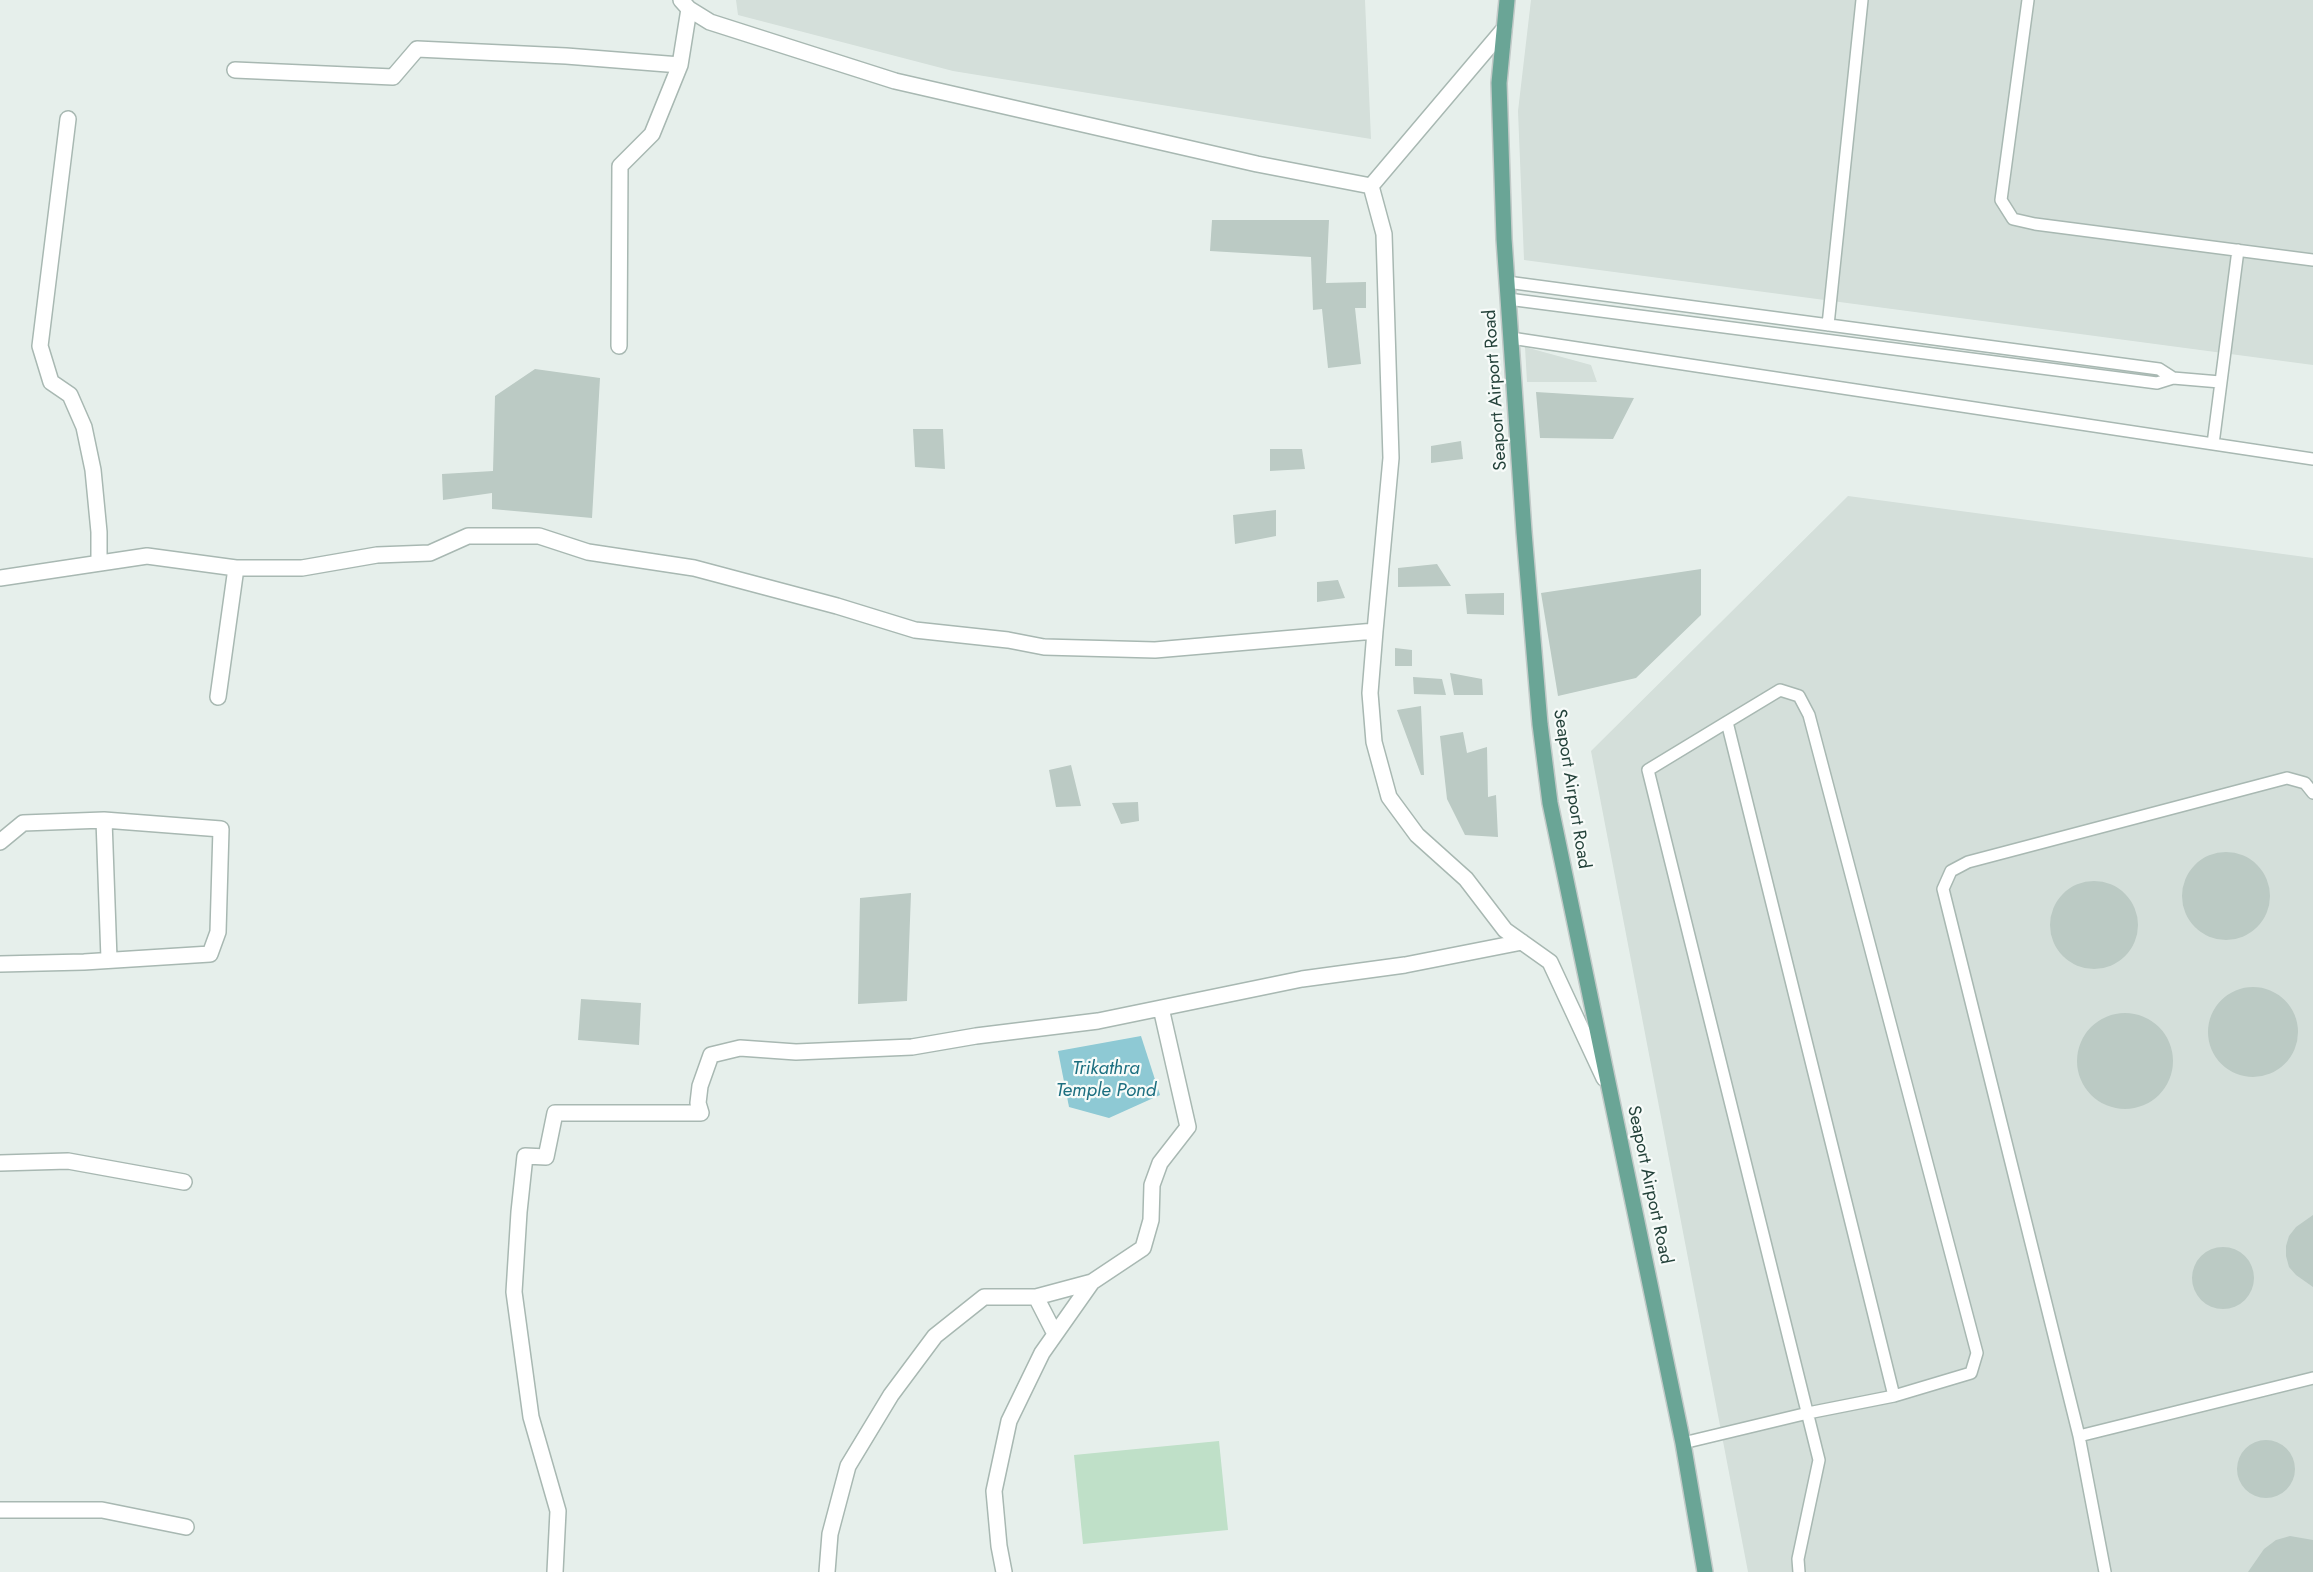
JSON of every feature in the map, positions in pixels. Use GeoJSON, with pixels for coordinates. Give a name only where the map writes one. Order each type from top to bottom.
{"type":"FeatureCollection","features":[{"type":"Feature","properties":{"kind":"main road","name":"Seaport Airport Road"},"geometry":{"type":"LineString","coordinates":[[1507,0],[1499,83],[1507,282],[1524,532],[1542,743],[1550,803],[1682,1443],[1704,1572]]}},
{"type":"Feature","properties":{"kind":"street"},"geometry":{"type":"LineString","coordinates":[[685,4],[710,22],[895,81],[1257,164],[1371,186]]}},
{"type":"Feature","properties":{"kind":"street"},"geometry":{"type":"LineString","coordinates":[[619,346],[620,166],[652,134],[680,65],[685,4]]}},
{"type":"Feature","properties":{"kind":"street"},"geometry":{"type":"LineString","coordinates":[[1371,186],[1504,29]]}},
{"type":"Feature","properties":{"kind":"street"},"geometry":{"type":"LineString","coordinates":[[235,70],[394,77],[417,49],[566,56],[680,65]]}},
{"type":"Feature","properties":{"kind":"street"},"geometry":{"type":"LineString","coordinates":[[68,119],[40,346],[52,382],[70,395],[84,427],[93,470],[99,532],[99,562]]}},
{"type":"Feature","properties":{"kind":"street"},"geometry":{"type":"LineString","coordinates":[[1371,186],[1384,234],[1391,458],[1370,693],[1374,742],[1389,797],[1417,835],[1466,880],[1505,930],[1550,962],[1610,1090]]}},
{"type":"Feature","properties":{"kind":"street"},"geometry":{"type":"LineString","coordinates":[[0,578],[146,556],[236,568],[302,568],[377,555],[430,553],[468,536],[539,536],[588,552],[694,568],[837,606],[915,630],[1008,640],[1044,647],[1155,650],[1375,631]]}},
{"type":"Feature","properties":{"kind":"street"},"geometry":{"type":"LineString","coordinates":[[218,697],[236,568]]}},
{"type":"Feature","properties":{"kind":"street"},"geometry":{"type":"LineString","coordinates":[[104,820],[109,960]]}},
{"type":"Feature","properties":{"kind":"street"},"geometry":{"type":"LineString","coordinates":[[0,842],[23,823],[104,820],[221,829],[218,932],[210,954],[0,964]]}},
{"type":"Feature","properties":{"kind":"street"},"geometry":{"type":"LineString","coordinates":[[555,1572],[558,1511],[531,1417],[514,1292],[525,1156],[546,1157],[555,1113],[701,1113],[698,1103],[700,1086],[711,1055],[740,1048],[796,1052],[912,1047],[976,1036],[1098,1021],[1302,979],[1405,966],[1522,942]]}},
{"type":"Feature","properties":{"kind":"street"},"geometry":{"type":"LineString","coordinates":[[826,1572],[830,1534],[848,1466],[891,1395],[935,1336],[984,1297],[1036,1297],[1092,1282],[1143,1248],[1151,1220],[1152,1185],[1160,1163],[1188,1127],[1161,1008]]}},
{"type":"Feature","properties":{"kind":"street"},"geometry":{"type":"LineString","coordinates":[[0,1163],[68,1161],[184,1182]]}},
{"type":"Feature","properties":{"kind":"street"},"geometry":{"type":"LineString","coordinates":[[1004,1572],[999,1546],[994,1491],[1010,1421],[1042,1353],[1092,1282]]}},
{"type":"Feature","properties":{"kind":"street"},"geometry":{"type":"LineString","coordinates":[[1036,1297],[1055,1334]]}},
{"type":"Feature","properties":{"kind":"street"},"geometry":{"type":"LineString","coordinates":[[0,1510],[102,1510],[186,1527]]}},
{"type":"Feature","properties":{"kind":"lane"},"geometry":{"type":"LineString","coordinates":[[1828,324],[1862,0]]}},
{"type":"Feature","properties":{"kind":"lane"},"geometry":{"type":"LineString","coordinates":[[2028,0],[2001,200],[2013,219],[2035,224],[2313,260]]}},
{"type":"Feature","properties":{"kind":"lane"},"geometry":{"type":"LineString","coordinates":[[2213,444],[2238,250]]}},
{"type":"Feature","properties":{"kind":"lane"},"geometry":{"type":"LineString","coordinates":[[1507,282],[2159,369],[2173,378]]}},
{"type":"Feature","properties":{"kind":"lane"},"geometry":{"type":"LineString","coordinates":[[1508,299],[2157,384],[2173,378],[2220,382]]}},
{"type":"Feature","properties":{"kind":"lane"},"geometry":{"type":"LineString","coordinates":[[1795,336],[1797,320]]}},
{"type":"Feature","properties":{"kind":"lane"},"geometry":{"type":"LineString","coordinates":[[1511,338],[2313,459]]}},
{"type":"Feature","properties":{"kind":"lane"},"geometry":{"type":"LineString","coordinates":[[1682,1443],[1808,1413],[1894,1396],[1971,1373],[1977,1353],[1809,715],[1800,696],[1780,690],[1648,770],[1808,1413],[1819,1460],[1798,1559],[1799,1572]]}},
{"type":"Feature","properties":{"kind":"lane"},"geometry":{"type":"LineString","coordinates":[[1727,722],[1894,1396]]}},
{"type":"Feature","properties":{"kind":"lane"},"geometry":{"type":"LineString","coordinates":[[2105,1572],[2079,1436],[1943,889],[1951,871],[1968,862],[2287,778],[2305,783],[2313,793]]}},
{"type":"Feature","properties":{"kind":"lane"},"geometry":{"type":"LineString","coordinates":[[2079,1436],[2313,1378]]}},
{"type":"Feature","properties":{"kind":"shaded area"},"geometry":{"type":"Polygon","coordinates":[[[736,0],[1365,0],[1371,139],[953,71],[738,15],[736,0]]]}},
{"type":"Feature","properties":{"kind":"shaded area"},"geometry":{"type":"Polygon","coordinates":[[[1531,0],[2313,0],[2313,365],[1524,260],[1518,111],[1531,0]]]}},
{"type":"Feature","properties":{"kind":"shaded area"},"geometry":{"type":"Polygon","coordinates":[[[1525,347],[1591,365],[1597,382],[1527,382],[1525,347]]]}},
{"type":"Feature","properties":{"kind":"shaded area"},"geometry":{"type":"Polygon","coordinates":[[[1848,496],[2313,558],[2313,1572],[1748,1572],[1591,751],[1848,496]]]}},
{"type":"Feature","properties":{"kind":"green space"},"geometry":{"type":"Polygon","coordinates":[[[1219,1441],[1228,1530],[1083,1544],[1074,1455],[1219,1441]]]}},
{"type":"Feature","properties":{"kind":"water","name":"Trikathra Temple Pond"},"geometry":{"type":"Polygon","coordinates":[[[1141,1036],[1160,1095],[1109,1118],[1069,1107],[1058,1051],[1141,1036]]]}},
{"type":"Feature","properties":{"kind":"building"},"geometry":{"type":"Polygon","coordinates":[[[1212,220],[1329,220],[1326,283],[1366,282],[1366,308],[1355,308],[1361,364],[1328,368],[1322,309],[1313,310],[1311,257],[1210,251],[1212,220]]]}},
{"type":"Feature","properties":{"kind":"building"},"geometry":{"type":"Polygon","coordinates":[[[535,369],[600,378],[592,518],[492,509],[492,493],[443,500],[442,474],[493,471],[495,396],[535,369]]]}},
{"type":"Feature","properties":{"kind":"building"},"geometry":{"type":"Polygon","coordinates":[[[1536,392],[1634,398],[1613,439],[1540,438],[1536,392]]]}},
{"type":"Feature","properties":{"kind":"building"},"geometry":{"type":"Polygon","coordinates":[[[913,429],[943,429],[945,469],[915,467],[913,429]]]}},
{"type":"Feature","properties":{"kind":"building"},"geometry":{"type":"Polygon","coordinates":[[[1461,441],[1463,459],[1431,463],[1431,446],[1461,441]]]}},
{"type":"Feature","properties":{"kind":"building"},"geometry":{"type":"Polygon","coordinates":[[[1270,449],[1302,449],[1305,469],[1270,471],[1270,449]]]}},
{"type":"Feature","properties":{"kind":"building"},"geometry":{"type":"Polygon","coordinates":[[[1276,510],[1276,536],[1235,544],[1233,515],[1276,510]]]}},
{"type":"Feature","properties":{"kind":"building"},"geometry":{"type":"Polygon","coordinates":[[[1437,564],[1451,586],[1398,587],[1398,568],[1437,564]]]}},
{"type":"Feature","properties":{"kind":"building"},"geometry":{"type":"Polygon","coordinates":[[[1701,569],[1701,615],[1636,678],[1558,696],[1541,593],[1701,569]]]}},
{"type":"Feature","properties":{"kind":"building"},"geometry":{"type":"Polygon","coordinates":[[[1338,580],[1345,598],[1317,602],[1317,582],[1338,580]]]}},
{"type":"Feature","properties":{"kind":"building"},"geometry":{"type":"Polygon","coordinates":[[[1504,593],[1504,615],[1467,614],[1465,594],[1504,593]]]}},
{"type":"Feature","properties":{"kind":"building"},"geometry":{"type":"Polygon","coordinates":[[[1395,648],[1412,650],[1412,666],[1395,666],[1395,648]]]}},
{"type":"Feature","properties":{"kind":"building"},"geometry":{"type":"Polygon","coordinates":[[[1450,673],[1482,679],[1483,695],[1454,695],[1450,673]]]}},
{"type":"Feature","properties":{"kind":"building"},"geometry":{"type":"Polygon","coordinates":[[[1413,677],[1442,679],[1446,695],[1414,694],[1413,677]]]}},
{"type":"Feature","properties":{"kind":"building"},"geometry":{"type":"Polygon","coordinates":[[[1421,706],[1424,775],[1421,775],[1397,710],[1421,706]]]}},
{"type":"Feature","properties":{"kind":"building"},"geometry":{"type":"Polygon","coordinates":[[[1463,732],[1467,753],[1487,747],[1488,797],[1496,795],[1498,837],[1465,835],[1447,799],[1440,736],[1463,732]]]}},
{"type":"Feature","properties":{"kind":"building"},"geometry":{"type":"Polygon","coordinates":[[[1071,765],[1081,806],[1056,807],[1049,770],[1071,765]]]}},
{"type":"Feature","properties":{"kind":"building"},"geometry":{"type":"Polygon","coordinates":[[[1138,802],[1139,821],[1121,824],[1112,803],[1138,802]]]}},
{"type":"Feature","properties":{"kind":"building"},"geometry":{"type":"Polygon","coordinates":[[[2226,852],[2243,855],[2257,865],[2267,879],[2270,896],[2267,913],[2257,927],[2243,937],[2226,940],[2209,937],[2195,927],[2185,913],[2182,896],[2185,879],[2195,865],[2209,855],[2226,852]]]}},
{"type":"Feature","properties":{"kind":"building"},"geometry":{"type":"Polygon","coordinates":[[[2085,881],[2103,881],[2119,888],[2131,900],[2138,916],[2138,934],[2131,950],[2119,962],[2103,969],[2085,969],[2069,962],[2057,950],[2050,934],[2050,916],[2057,900],[2069,888],[2085,881]]]}},
{"type":"Feature","properties":{"kind":"building"},"geometry":{"type":"Polygon","coordinates":[[[911,893],[907,1001],[858,1004],[860,898],[911,893]]]}},
{"type":"Feature","properties":{"kind":"building"},"geometry":{"type":"Polygon","coordinates":[[[2253,987],[2270,990],[2285,1000],[2295,1015],[2298,1032],[2295,1049],[2285,1064],[2270,1074],[2253,1077],[2236,1074],[2221,1064],[2211,1049],[2208,1032],[2211,1015],[2221,1000],[2236,990],[2253,987]]]}},
{"type":"Feature","properties":{"kind":"building"},"geometry":{"type":"Polygon","coordinates":[[[581,999],[641,1003],[639,1045],[578,1040],[581,999]]]}},
{"type":"Feature","properties":{"kind":"building"},"geometry":{"type":"Polygon","coordinates":[[[2125,1013],[2143,1016],[2159,1027],[2170,1043],[2173,1061],[2170,1079],[2159,1095],[2143,1106],[2125,1109],[2107,1106],[2091,1095],[2080,1079],[2077,1061],[2080,1043],[2091,1027],[2107,1016],[2125,1013]]]}},
{"type":"Feature","properties":{"kind":"building"},"geometry":{"type":"Polygon","coordinates":[[[2313,1215],[2313,1287],[2296,1275],[2289,1267],[2286,1246],[2289,1236],[2296,1227],[2313,1215]]]}},
{"type":"Feature","properties":{"kind":"building"},"geometry":{"type":"Polygon","coordinates":[[[2223,1247],[2240,1252],[2245,1256],[2249,1261],[2254,1278],[2249,1295],[2245,1300],[2240,1304],[2223,1309],[2206,1304],[2201,1300],[2197,1295],[2192,1278],[2197,1261],[2201,1256],[2206,1252],[2223,1247]]]}},
{"type":"Feature","properties":{"kind":"building"},"geometry":{"type":"Polygon","coordinates":[[[2266,1440],[2277,1442],[2290,1453],[2295,1469],[2293,1480],[2282,1493],[2266,1498],[2255,1496],[2242,1485],[2237,1469],[2239,1458],[2250,1445],[2266,1440]]]}},
{"type":"Feature","properties":{"kind":"building"},"geometry":{"type":"Polygon","coordinates":[[[2290,1536],[2313,1540],[2313,1572],[2248,1572],[2264,1549],[2276,1540],[2290,1536]]]}}]}
